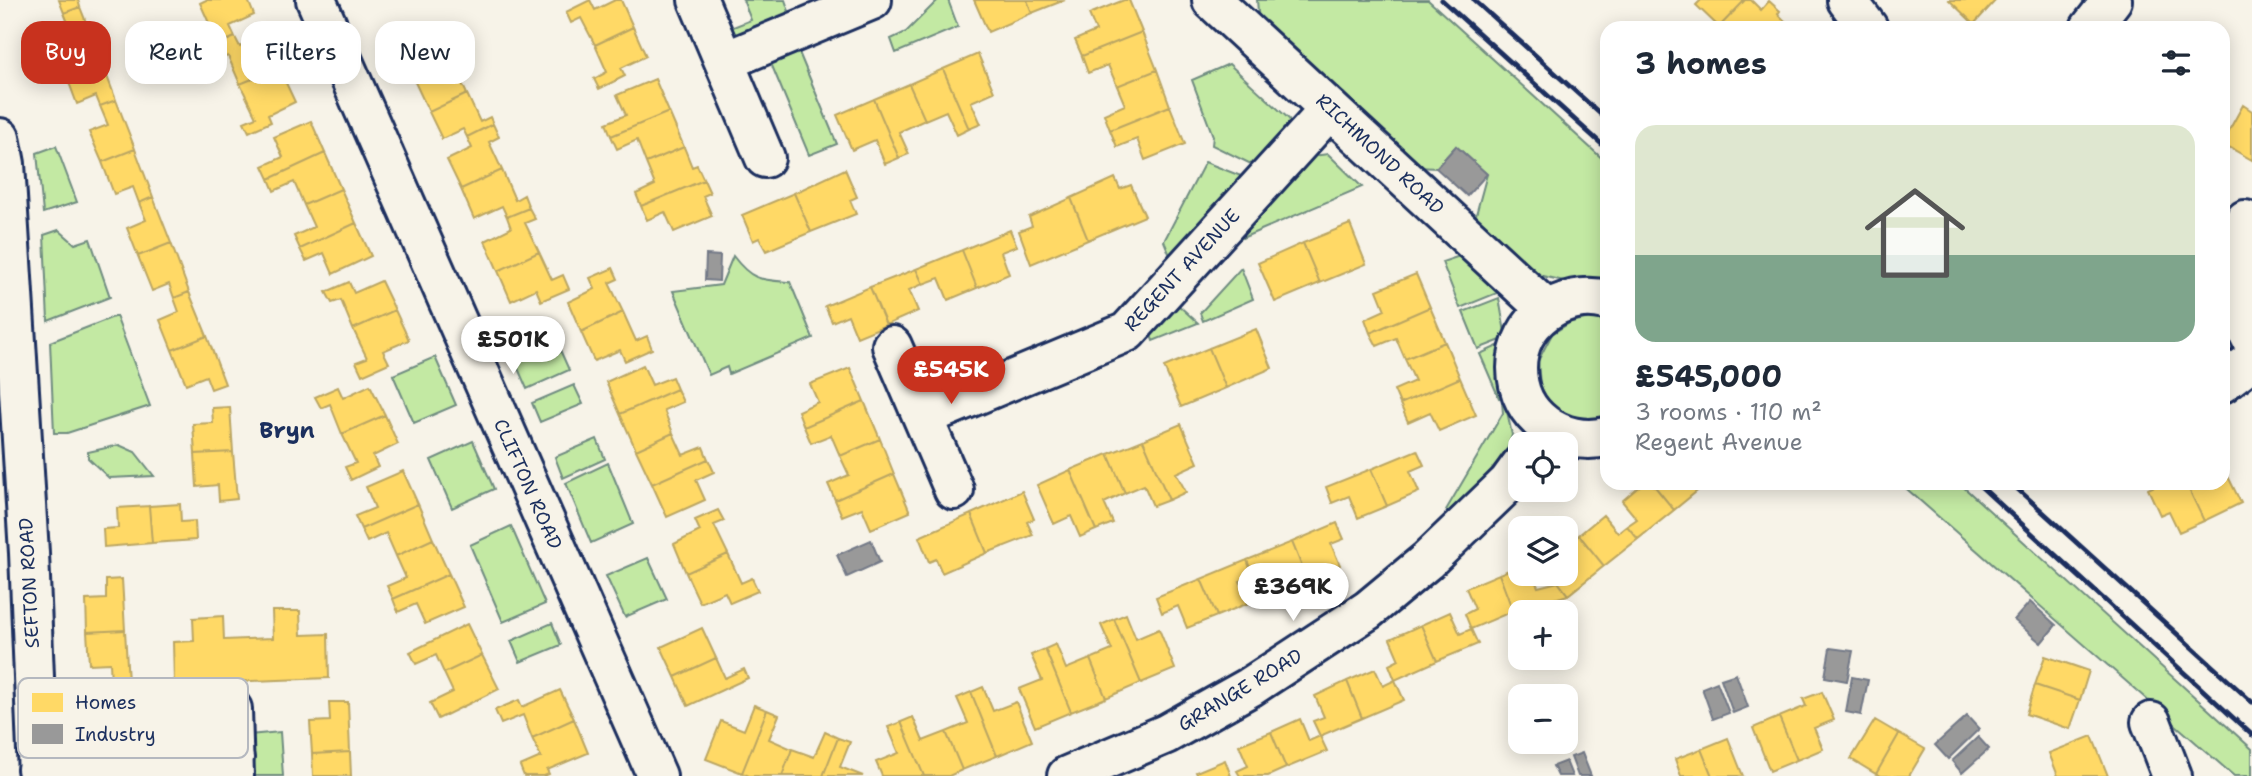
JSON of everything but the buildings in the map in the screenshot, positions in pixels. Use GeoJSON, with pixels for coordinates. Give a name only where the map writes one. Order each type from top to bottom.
{"type":"FeatureCollection","features":[{"type":"Feature","properties":{"kind":"street","name":"CLIFTON ROAD"},"geometry":{"type":"LineString","coordinates":[[316,0],[657,776]]}},
{"type":"Feature","properties":{"kind":"street"},"geometry":{"type":"LineString","coordinates":[[698,0],[765,158]]}},
{"type":"Feature","properties":{"kind":"street"},"geometry":{"type":"LineString","coordinates":[[725,61],[872,0]]}},
{"type":"Feature","properties":{"kind":"street","name":"RICHMOND ROAD"},"geometry":{"type":"LineString","coordinates":[[1212,0],[1547,310]]}},
{"type":"Feature","properties":{"kind":"street"},"geometry":{"type":"LineString","coordinates":[[1847,0],[1863,21]]}},
{"type":"Feature","properties":{"kind":"street"},"geometry":{"type":"LineString","coordinates":[[2096,21],[2112,0]]}},
{"type":"Feature","properties":{"kind":"street","name":"REGENT AVENUE"},"geometry":{"type":"LineString","coordinates":[[923,417],[1127,332],[1330,108]]}},
{"type":"Feature","properties":{"kind":"street","name":"SEFTON ROAD"},"geometry":{"type":"LineString","coordinates":[[0,138],[5,164],[34,678]]}},
{"type":"Feature","properties":{"kind":"street"},"geometry":{"type":"LineString","coordinates":[[2240,216],[2237,285],[2240,310],[2252,340]]}},
{"type":"Feature","properties":{"kind":"street"},"geometry":{"type":"LineString","coordinates":[[1539,432],[1521,390],[1517,368],[1521,346],[1531,326],[1547,310],[1569,299],[1593,296],[1600,298]]}},
{"type":"Feature","properties":{"kind":"street"},"geometry":{"type":"LineString","coordinates":[[892,346],[954,490]]}},
{"type":"Feature","properties":{"kind":"street"},"geometry":{"type":"LineString","coordinates":[[2230,377],[2252,360]]}},
{"type":"Feature","properties":{"kind":"street"},"geometry":{"type":"LineString","coordinates":[[1578,439],[1600,438]]}},
{"type":"Feature","properties":{"kind":"street","name":"GRANGE ROAD"},"geometry":{"type":"LineString","coordinates":[[1067,776],[1166,734],[1250,687],[1368,610],[1427,561],[1508,483]]}},
{"type":"Feature","properties":{"kind":"street"},"geometry":{"type":"LineString","coordinates":[[2151,722],[2176,761]]}},
{"type":"Feature","properties":{"kind":"street"},"geometry":{"type":"LineString","coordinates":[[38,773],[234,767]]}},
{"type":"Feature","properties":{"kind":"green space"},"geometry":{"type":"Polygon","coordinates":[[[743,0],[785,0],[791,17],[742,38],[731,35],[728,29],[751,20],[743,0]]]}},
{"type":"Feature","properties":{"kind":"green space"},"geometry":{"type":"Polygon","coordinates":[[[938,0],[948,0],[958,27],[896,53],[891,39],[906,32],[938,0]]]}},
{"type":"Feature","properties":{"kind":"green space"},"geometry":{"type":"Polygon","coordinates":[[[1257,0],[1428,0],[1600,157],[1600,282],[1568,282],[1534,274],[1474,222],[1487,174],[1456,146],[1436,168],[1417,167],[1259,23],[1257,0]]]}},
{"type":"Feature","properties":{"kind":"green space"},"geometry":{"type":"Polygon","coordinates":[[[798,50],[837,144],[809,155],[770,61],[798,50]]]}},
{"type":"Feature","properties":{"kind":"green space"},"geometry":{"type":"Polygon","coordinates":[[[1229,64],[1289,119],[1291,124],[1264,164],[1251,164],[1212,145],[1213,136],[1192,80],[1229,64]]]}},
{"type":"Feature","properties":{"kind":"green space"},"geometry":{"type":"Polygon","coordinates":[[[56,146],[77,202],[43,213],[37,153],[56,146]]]}},
{"type":"Feature","properties":{"kind":"green space"},"geometry":{"type":"Polygon","coordinates":[[[1328,154],[1362,187],[1235,241],[1313,156],[1328,154]]]}},
{"type":"Feature","properties":{"kind":"green space"},"geometry":{"type":"Polygon","coordinates":[[[1205,162],[1241,176],[1244,184],[1173,263],[1164,241],[1205,162]]]}},
{"type":"Feature","properties":{"kind":"green space"},"geometry":{"type":"Polygon","coordinates":[[[59,230],[75,244],[90,239],[110,297],[48,321],[44,235],[59,230]]]}},
{"type":"Feature","properties":{"kind":"green space"},"geometry":{"type":"Polygon","coordinates":[[[733,256],[758,278],[790,282],[813,338],[729,374],[727,367],[709,375],[673,291],[721,285],[733,256]]]}},
{"type":"Feature","properties":{"kind":"green space"},"geometry":{"type":"Polygon","coordinates":[[[1460,256],[1497,293],[1460,308],[1442,262],[1460,256]]]}},
{"type":"Feature","properties":{"kind":"green space"},"geometry":{"type":"Polygon","coordinates":[[[1241,268],[1253,299],[1203,321],[1200,313],[1241,268]]]}},
{"type":"Feature","properties":{"kind":"green space"},"geometry":{"type":"Polygon","coordinates":[[[1499,298],[1506,338],[1478,349],[1463,312],[1499,298]]]}},
{"type":"Feature","properties":{"kind":"green space"},"geometry":{"type":"Polygon","coordinates":[[[1177,304],[1198,323],[1153,341],[1151,335],[1177,304]]]}},
{"type":"Feature","properties":{"kind":"green space"},"geometry":{"type":"Polygon","coordinates":[[[116,316],[150,406],[67,433],[54,433],[50,342],[116,316]]]}},
{"type":"Feature","properties":{"kind":"green space"},"geometry":{"type":"Polygon","coordinates":[[[1600,318],[1600,421],[1563,417],[1550,405],[1540,386],[1538,361],[1552,334],[1571,322],[1600,318]]]}},
{"type":"Feature","properties":{"kind":"green space"},"geometry":{"type":"Polygon","coordinates":[[[548,323],[569,370],[527,389],[506,341],[548,323]]]}},
{"type":"Feature","properties":{"kind":"green space"},"geometry":{"type":"Polygon","coordinates":[[[1504,343],[1503,397],[1499,398],[1480,354],[1504,343]]]}},
{"type":"Feature","properties":{"kind":"green space"},"geometry":{"type":"Polygon","coordinates":[[[435,357],[456,405],[414,423],[393,375],[435,357]]]}},
{"type":"Feature","properties":{"kind":"green space"},"geometry":{"type":"Polygon","coordinates":[[[574,385],[583,404],[540,422],[532,403],[574,385]]]}},
{"type":"Feature","properties":{"kind":"green space"},"geometry":{"type":"Polygon","coordinates":[[[1502,402],[1505,402],[1511,432],[1508,432],[1506,453],[1451,515],[1446,510],[1503,413],[1502,402]]]}},
{"type":"Feature","properties":{"kind":"green space"},"geometry":{"type":"Polygon","coordinates":[[[597,439],[605,459],[563,478],[555,457],[597,439]]]}},
{"type":"Feature","properties":{"kind":"green space"},"geometry":{"type":"Polygon","coordinates":[[[473,441],[494,489],[452,508],[431,460],[473,441]]]}},
{"type":"Feature","properties":{"kind":"green space"},"geometry":{"type":"Polygon","coordinates":[[[119,445],[135,452],[154,476],[109,478],[88,458],[88,452],[119,445]]]}},
{"type":"Feature","properties":{"kind":"green space"},"geometry":{"type":"Polygon","coordinates":[[[608,463],[633,524],[591,543],[566,483],[608,463]]]}},
{"type":"Feature","properties":{"kind":"green space"},"geometry":{"type":"Polygon","coordinates":[[[1908,490],[1967,490],[2252,749],[2252,776],[2234,776],[1908,490]]]}},
{"type":"Feature","properties":{"kind":"green space"},"geometry":{"type":"Polygon","coordinates":[[[511,526],[545,604],[503,622],[470,545],[511,526]]]}},
{"type":"Feature","properties":{"kind":"green space"},"geometry":{"type":"Polygon","coordinates":[[[648,558],[667,599],[625,617],[606,576],[648,558]]]}},
{"type":"Feature","properties":{"kind":"green space"},"geometry":{"type":"Polygon","coordinates":[[[552,623],[561,645],[520,662],[511,641],[552,623]]]}},
{"type":"Feature","properties":{"kind":"green space"},"geometry":{"type":"Polygon","coordinates":[[[280,732],[283,776],[253,776],[249,735],[280,732]]]}},
{"type":"Feature","properties":{"kind":"railway"},"geometry":{"type":"LineString","coordinates":[[1442,0],[1600,143]]}},
{"type":"Feature","properties":{"kind":"railway"},"geometry":{"type":"LineString","coordinates":[[1474,0],[1600,114]]}},
{"type":"Feature","properties":{"kind":"railway"},"geometry":{"type":"LineString","coordinates":[[1985,490],[2252,735]]}},
{"type":"Feature","properties":{"kind":"railway"},"geometry":{"type":"LineString","coordinates":[[2019,490],[2252,702]]}},
{"type":"Feature","properties":{"kind":"district","name":"Bryn"},"geometry":{"type":"Point","coordinates":[287,430]}}]}
